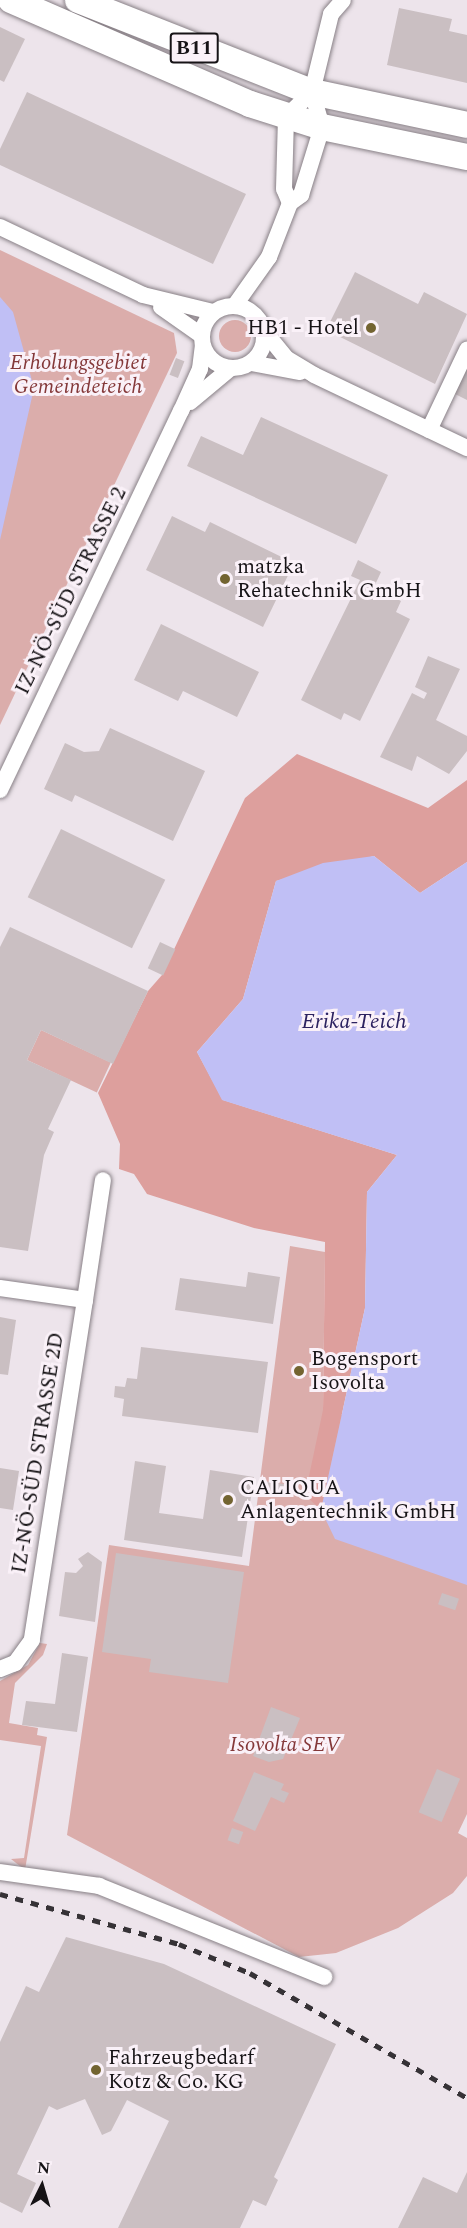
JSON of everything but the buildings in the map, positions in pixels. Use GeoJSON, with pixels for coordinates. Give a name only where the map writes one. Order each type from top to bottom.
{"type":"FeatureCollection","features":[{"type":"Feature","properties":{"kind":"main road","name":"B11"},"geometry":{"type":"LineString","coordinates":[[11,0],[158,68],[286,117],[322,127],[467,157]]}},
{"type":"Feature","properties":{"kind":"main road","name":"B11"},"geometry":{"type":"LineString","coordinates":[[78,0],[312,92],[467,125]]}},
{"type":"Feature","properties":{"kind":"street"},"geometry":{"type":"LineString","coordinates":[[0,227],[143,295],[213,312],[235,305],[269,257],[290,203],[301,195],[322,127],[312,92],[331,14],[343,0]]}},
{"type":"Feature","properties":{"kind":"street"},"geometry":{"type":"LineString","coordinates":[[290,203],[284,189],[286,117],[312,92]]}},
{"type":"Feature","properties":{"kind":"street"},"geometry":{"type":"LineString","coordinates":[[251,363],[261,353],[269,257]]}},
{"type":"Feature","properties":{"kind":"street"},"geometry":{"type":"LineString","coordinates":[[143,295],[202,341],[214,361],[231,368],[251,363],[314,375]]}},
{"type":"Feature","properties":{"kind":"street"},"geometry":{"type":"LineString","coordinates":[[235,305],[263,327],[286,358],[314,375],[467,448]]}},
{"type":"Feature","properties":{"kind":"street"},"geometry":{"type":"LineString","coordinates":[[202,341],[213,312]]}},
{"type":"Feature","properties":{"kind":"street","name":"IZ-NÖ-SÜD STRASSE 2"},"geometry":{"type":"LineString","coordinates":[[0,790],[182,411],[200,369],[202,341]]}},
{"type":"Feature","properties":{"kind":"street"},"geometry":{"type":"LineString","coordinates":[[429,430],[467,350]]}},
{"type":"Feature","properties":{"kind":"street","name":"IZ-NÖ-SÜD STRASSE 2"},"geometry":{"type":"LineString","coordinates":[[182,411],[209,381],[231,368]]}},
{"type":"Feature","properties":{"kind":"street","name":"IZ-NÖ-SÜD STRASSE 2D"},"geometry":{"type":"LineString","coordinates":[[0,1669],[15,1663],[32,1640],[103,1180]]}},
{"type":"Feature","properties":{"kind":"street"},"geometry":{"type":"LineString","coordinates":[[0,1288],[85,1300]]}},
{"type":"Feature","properties":{"kind":"street"},"geometry":{"type":"LineString","coordinates":[[0,1872],[99,1886],[324,1977]]}},
{"type":"Feature","properties":{"kind":"green space","name":"Erholungsgebiet Gemeindeteich"},"geometry":{"type":"Polygon","coordinates":[[[0,250],[174,333],[177,353],[0,725],[0,250]]]}},
{"type":"Feature","properties":{"kind":"green space"},"geometry":{"type":"Polygon","coordinates":[[[235,320],[247,324],[251,336],[247,348],[235,352],[223,348],[219,336],[223,324],[235,320]]]}},
{"type":"Feature","properties":{"kind":"green space"},"geometry":{"type":"Polygon","coordinates":[[[41,1030],[111,1063],[97,1092],[27,1060],[41,1030]]]}},
{"type":"Feature","properties":{"kind":"green space","name":"Isovolta SEV"},"geometry":{"type":"Polygon","coordinates":[[[290,1246],[325,1252],[323,1410],[467,1448],[467,1814],[458,1833],[467,1838],[467,1876],[453,1893],[398,1928],[336,1953],[299,1957],[67,1835],[109,1545],[249,1566],[290,1246]]]}},
{"type":"Feature","properties":{"kind":"green space"},"geometry":{"type":"Polygon","coordinates":[[[40,1643],[47,1644],[43,1655],[15,1683],[9,1723],[38,1728],[37,1735],[47,1737],[25,1870],[11,1859],[24,1858],[41,1746],[0,1740],[0,1681],[28,1665],[40,1643]]]}},
{"type":"Feature","properties":{"kind":"shaded area"},"geometry":{"type":"Polygon","coordinates":[[[297,754],[428,808],[467,780],[467,862],[420,893],[374,856],[276,881],[243,999],[197,1052],[223,1100],[397,1155],[367,1192],[365,1308],[321,1510],[305,1495],[323,1410],[325,1242],[254,1228],[147,1194],[134,1174],[119,1169],[120,1144],[98,1093],[148,991],[162,975],[245,798],[297,754]]]}},
{"type":"Feature","properties":{"kind":"water"},"geometry":{"type":"Polygon","coordinates":[[[0,297],[13,312],[34,388],[0,540],[0,297]]]}},
{"type":"Feature","properties":{"kind":"water","name":"Erika-Teich"},"geometry":{"type":"Polygon","coordinates":[[[374,856],[420,893],[467,862],[467,1585],[335,1539],[321,1510],[365,1308],[367,1192],[397,1155],[222,1100],[197,1052],[243,999],[276,881],[323,863],[374,856]]]}},
{"type":"Feature","properties":{"kind":"railway"},"geometry":{"type":"LineString","coordinates":[[0,1894],[179,1944],[250,1973],[467,2098]]}},
{"type":"Feature","properties":{"kind":"place","name":"HB1 - Hotel"},"geometry":{"type":"Point","coordinates":[371,328]}},
{"type":"Feature","properties":{"kind":"place","name":"matzka Rehatechnik GmbH"},"geometry":{"type":"Point","coordinates":[225,579]}},
{"type":"Feature","properties":{"kind":"place","name":"Bogensport Isovolta"},"geometry":{"type":"Point","coordinates":[299,1371]}},
{"type":"Feature","properties":{"kind":"place","name":"CALIQUA Anlagentechnik GmbH"},"geometry":{"type":"Point","coordinates":[228,1500]}},
{"type":"Feature","properties":{"kind":"place","name":"Fahrzeugbedarf Kotz & Co. KG"},"geometry":{"type":"Point","coordinates":[96,2070]}}]}
